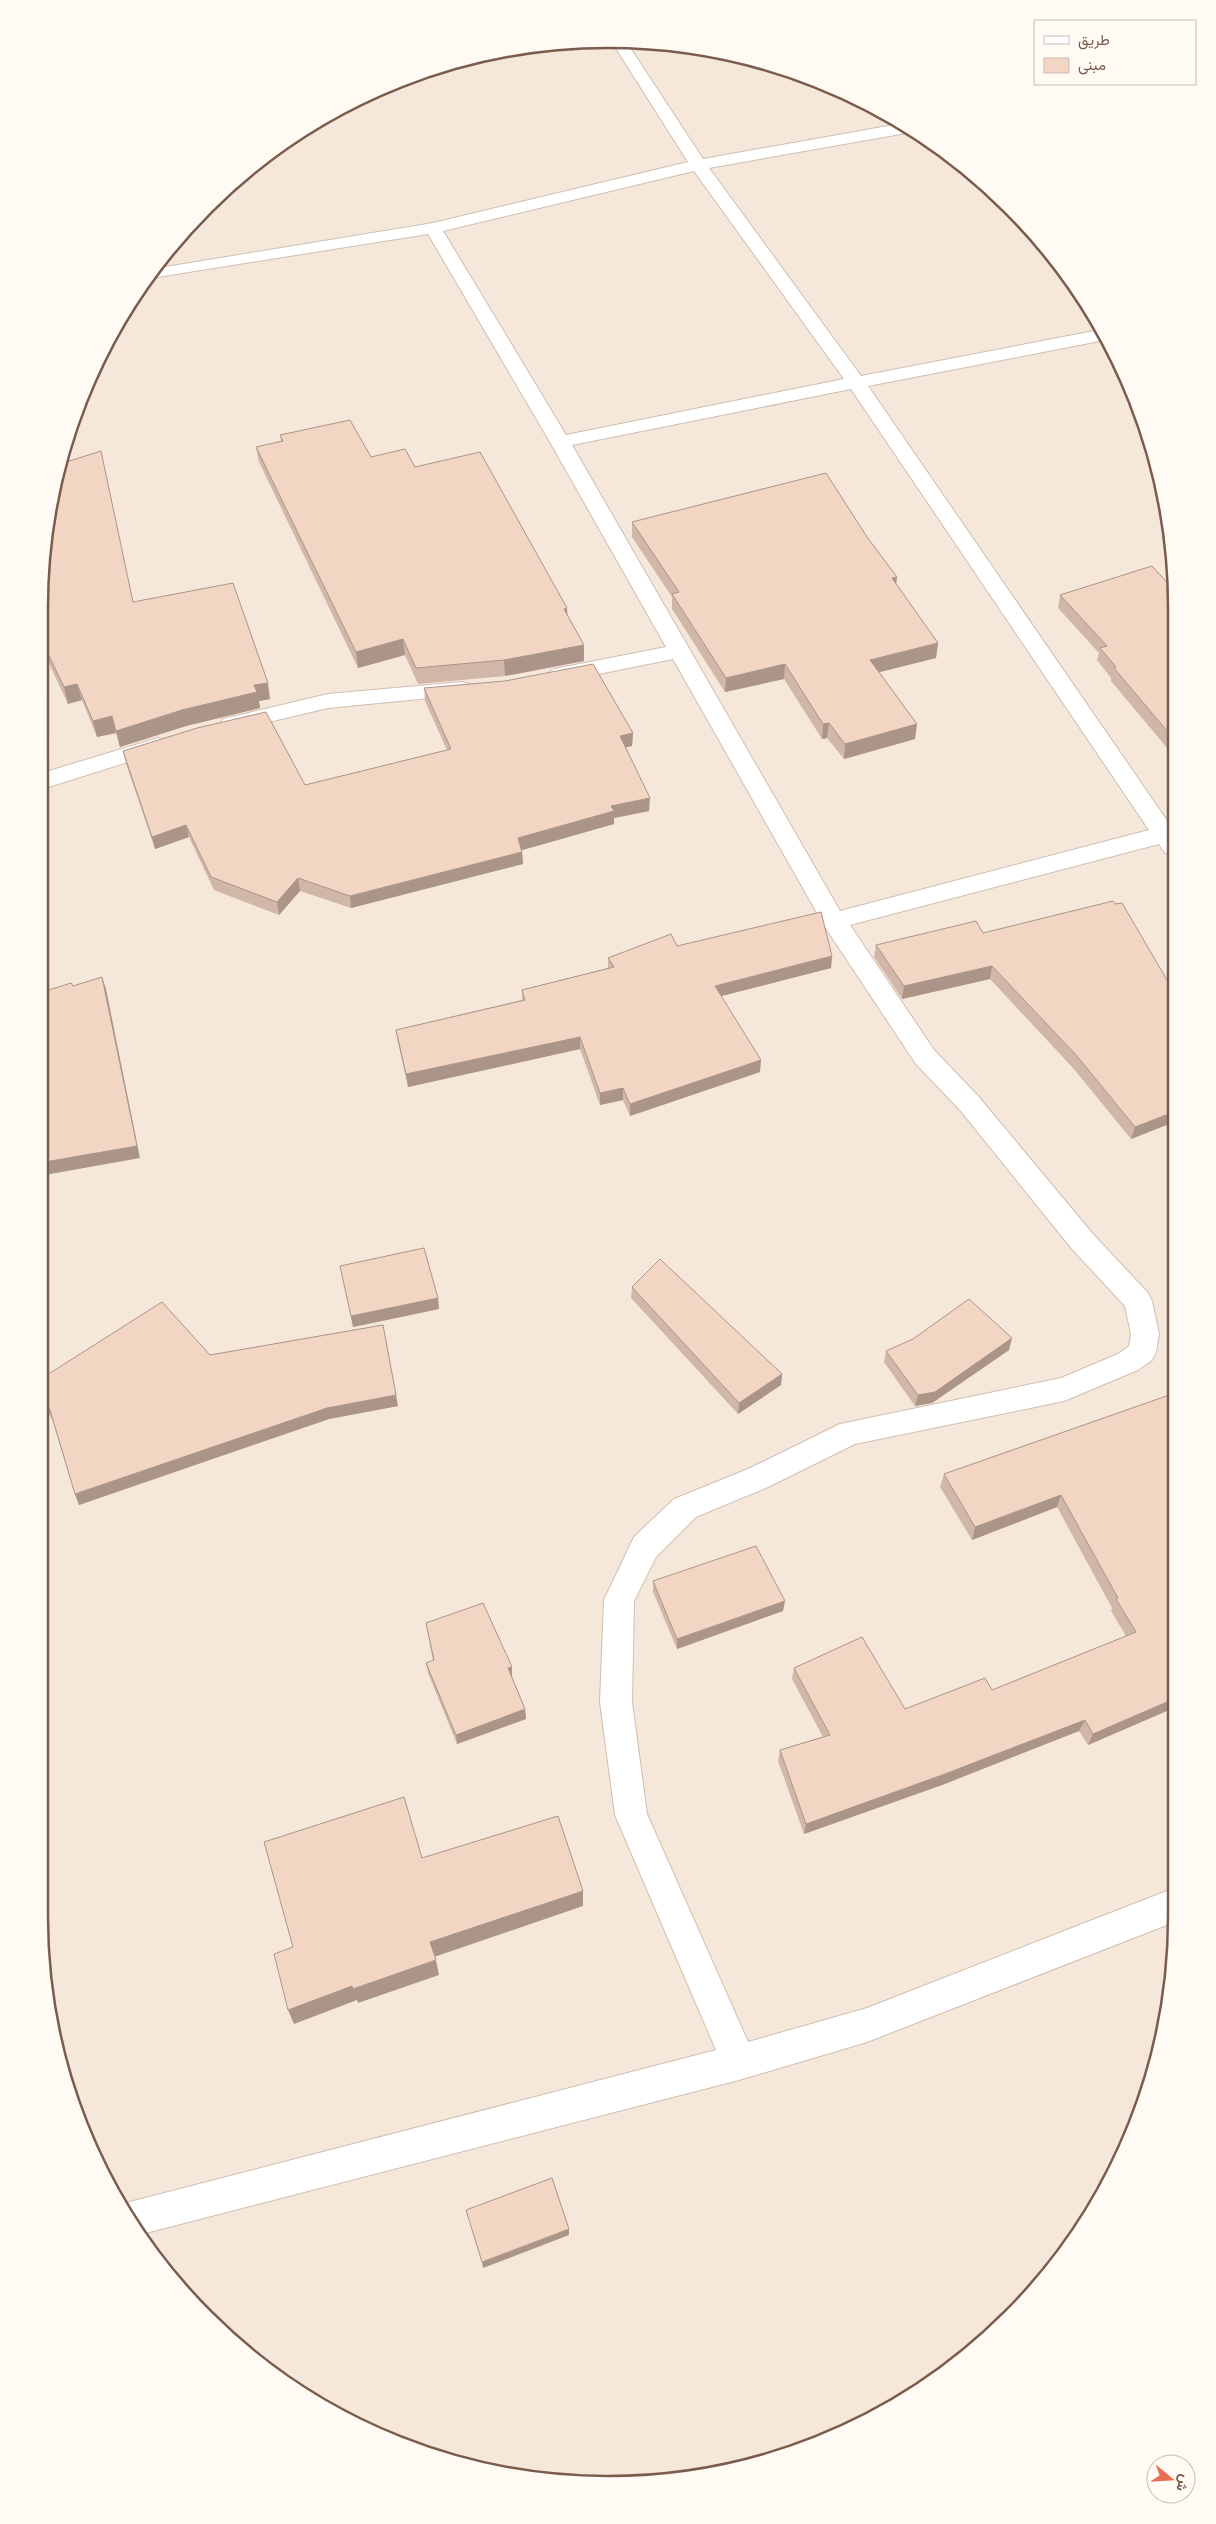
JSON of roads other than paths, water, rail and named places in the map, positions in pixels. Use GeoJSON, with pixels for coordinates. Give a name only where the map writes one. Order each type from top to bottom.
{"type":"FeatureCollection","features":[{"type":"Feature","properties":{"kind":"street"},"geometry":{"type":"LineString","coordinates":[[622,48],[698,165],[856,382],[1168,835]]}},
{"type":"Feature","properties":{"kind":"street"},"geometry":{"type":"LineString","coordinates":[[159,273],[433,228],[698,165],[898,129]]}},
{"type":"Feature","properties":{"kind":"street"},"geometry":{"type":"LineString","coordinates":[[433,228],[560,442],[834,921],[925,1057],[969,1103],[1076,1234],[1138,1301],[1145,1334],[1142,1352],[1128,1362],[1064,1390],[850,1433],[758,1478],[685,1508],[645,1547],[619,1600],[616,1702],[631,1815],[739,2062]]}},
{"type":"Feature","properties":{"kind":"street"},"geometry":{"type":"LineString","coordinates":[[560,442],[856,382],[1097,336]]}},
{"type":"Feature","properties":{"kind":"street"},"geometry":{"type":"LineString","coordinates":[[534,680],[680,651]]}},
{"type":"Feature","properties":{"kind":"street"},"geometry":{"type":"LineString","coordinates":[[213,729],[328,701],[485,687]]}},
{"type":"Feature","properties":{"kind":"street"},"geometry":{"type":"LineString","coordinates":[[48,779],[176,739]]}},
{"type":"Feature","properties":{"kind":"street"},"geometry":{"type":"LineString","coordinates":[[834,921],[1168,838]]}},
{"type":"Feature","properties":{"kind":"street"},"geometry":{"type":"LineString","coordinates":[[136,2217],[739,2062],[867,2025],[1168,1908]]}}]}
